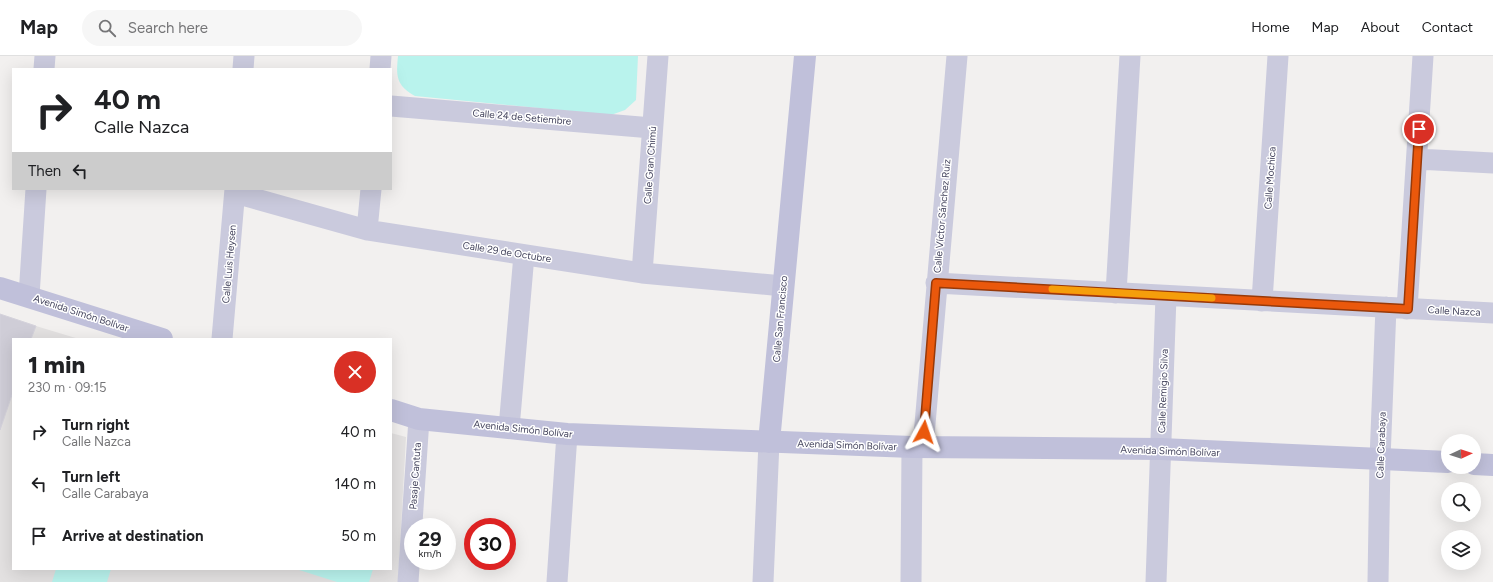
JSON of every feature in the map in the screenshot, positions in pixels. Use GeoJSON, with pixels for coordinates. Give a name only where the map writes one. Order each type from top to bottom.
{"type":"FeatureCollection","features":[{"type":"Feature","properties":{"kind":"street"},"geometry":{"type":"LineString","coordinates":[[44,68],[45,56]]}},
{"type":"Feature","properties":{"kind":"street"},"geometry":{"type":"LineString","coordinates":[[243,68],[244,56]]}},
{"type":"Feature","properties":{"kind":"street"},"geometry":{"type":"LineString","coordinates":[[380,68],[381,56]]}},
{"type":"Feature","properties":{"kind":"street","name":"Calle Gran Chimú"},"geometry":{"type":"LineString","coordinates":[[642,273],[658,56]]}},
{"type":"Feature","properties":{"kind":"street","name":"Calle San Francisco"},"geometry":{"type":"LineString","coordinates":[[763,582],[768,442],[804,56]]}},
{"type":"Feature","properties":{"kind":"street","name":"Calle Víctor Sánchez Ruiz"},"geometry":{"type":"LineString","coordinates":[[911,582],[917,447],[936,283],[957,56]]}},
{"type":"Feature","properties":{"kind":"street"},"geometry":{"type":"LineString","coordinates":[[1116,293],[1130,56]]}},
{"type":"Feature","properties":{"kind":"street","name":"Calle Mochica"},"geometry":{"type":"LineString","coordinates":[[1262,301],[1278,56]]}},
{"type":"Feature","properties":{"kind":"street"},"geometry":{"type":"LineString","coordinates":[[1408,309],[1423,56]]}},
{"type":"Feature","properties":{"kind":"street","name":"Calle 24 de Setiembre"},"geometry":{"type":"LineString","coordinates":[[392,106],[652,128]]}},
{"type":"Feature","properties":{"kind":"street"},"geometry":{"type":"LineString","coordinates":[[1417,159],[1493,163]]}},
{"type":"Feature","properties":{"kind":"street"},"geometry":{"type":"LineString","coordinates":[[29,296],[36,190]]}},
{"type":"Feature","properties":{"kind":"street"},"geometry":{"type":"LineString","coordinates":[[367,230],[370,190]]}},
{"type":"Feature","properties":{"kind":"street","name":"Calle 29 de Octubre"},"geometry":{"type":"LineString","coordinates":[[235,191],[367,230],[642,273],[783,286]]}},
{"type":"Feature","properties":{"kind":"street","name":"Calle Luis Heysen"},"geometry":{"type":"LineString","coordinates":[[222,338],[235,191]]}},
{"type":"Feature","properties":{"kind":"street"},"geometry":{"type":"LineString","coordinates":[[509,428],[524,255]]}},
{"type":"Feature","properties":{"kind":"street","name":"Calle Nazca"},"geometry":{"type":"LineString","coordinates":[[936,283],[1493,313]]}},
{"type":"Feature","properties":{"kind":"street","name":"Avenida Simón Bolívar"},"geometry":{"type":"LineString","coordinates":[[0,288],[159,338]]}},
{"type":"Feature","properties":{"kind":"street","name":"Calle Remigio Silva"},"geometry":{"type":"LineString","coordinates":[[1156,582],[1166,296]]}},
{"type":"Feature","properties":{"kind":"street","name":"Calle Carabaya"},"geometry":{"type":"LineString","coordinates":[[1378,582],[1380,459],[1386,307]]}},
{"type":"Feature","properties":{"kind":"street","name":"Avenida Simón Bolívar"},"geometry":{"type":"LineString","coordinates":[[392,410],[419,419],[567,434],[917,447],[1161,449],[1441,462]]}},
{"type":"Feature","properties":{"kind":"street","name":"Pasaje Cantuta"},"geometry":{"type":"LineString","coordinates":[[408,582],[419,419]]}},
{"type":"Feature","properties":{"kind":"street"},"geometry":{"type":"LineString","coordinates":[[557,582],[567,434]]}},
{"type":"Feature","properties":{"kind":"street"},"geometry":{"type":"LineString","coordinates":[[1481,464],[1493,465]]}},
{"type":"Feature","properties":{"kind":"shaded area"},"geometry":{"type":"Polygon","coordinates":[[[398,56],[638,56],[636,100],[625,110],[611,115],[415,96],[404,88],[397,75],[398,56]]]}},
{"type":"Feature","properties":{"kind":"shaded area"},"geometry":{"type":"Polygon","coordinates":[[[36,326],[76,338],[31,338],[36,326]]]}},
{"type":"Feature","properties":{"kind":"shaded area"},"geometry":{"type":"Polygon","coordinates":[[[12,395],[12,570],[392,570],[392,433],[406,437],[398,582],[0,582],[0,430],[12,395]]]}},
{"type":"Feature","properties":{"kind":"shaded area"},"geometry":{"type":"Polygon","coordinates":[[[56,570],[111,570],[107,582],[52,582],[56,570]]]}},
{"type":"Feature","properties":{"kind":"shaded area"},"geometry":{"type":"Polygon","coordinates":[[[299,570],[373,570],[369,582],[337,582],[299,570]]]}},
{"type":"Feature","properties":{"kind":"building"},"geometry":{"type":"Polygon","coordinates":[[[0,314],[36,326],[31,338],[12,338],[12,395],[0,430],[0,314]]]}},
{"type":"Feature","properties":{"kind":"slow traffic"},"geometry":{"type":"LineString","coordinates":[[1052,289],[1212,298]]}},
{"type":"Feature","properties":{"kind":"route"},"geometry":{"type":"LineString","coordinates":[[924,432],[936,283],[1408,309],[1419,129]]}}]}
